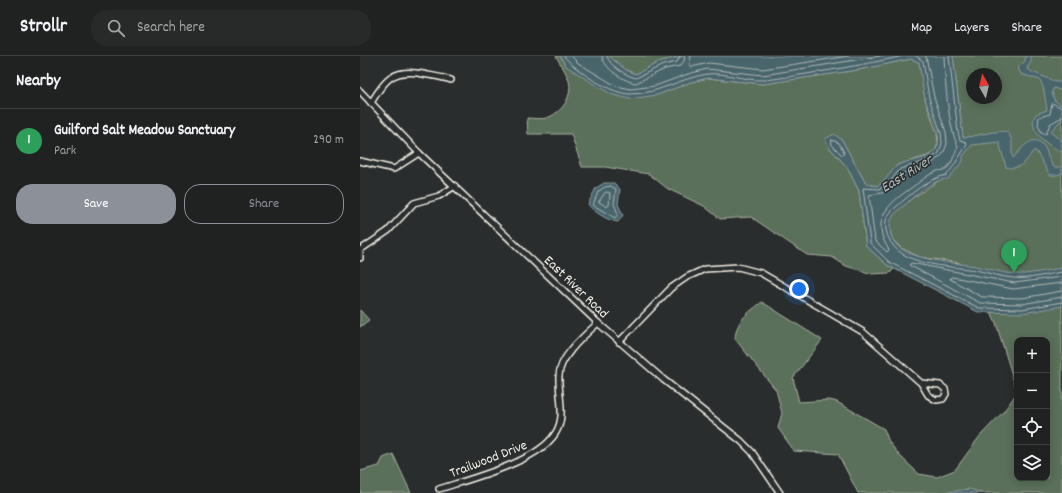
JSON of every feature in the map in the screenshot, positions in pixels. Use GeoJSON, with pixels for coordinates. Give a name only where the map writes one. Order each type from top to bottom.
{"type":"FeatureCollection","features":[{"type":"Feature","properties":{"kind":"street"},"geometry":{"type":"LineString","coordinates":[[371,103],[381,86],[388,78],[401,72],[411,72],[451,80]]}},
{"type":"Feature","properties":{"kind":"street","name":"East River Road"},"geometry":{"type":"LineString","coordinates":[[360,91],[419,153],[598,323],[619,342],[741,441],[752,452],[780,493]]}},
{"type":"Feature","properties":{"kind":"street"},"geometry":{"type":"LineString","coordinates":[[360,161],[394,168],[402,166],[419,153]]}},
{"type":"Feature","properties":{"kind":"street"},"geometry":{"type":"LineString","coordinates":[[360,258],[360,251],[388,231],[414,203],[420,200],[439,196],[455,186]]}},
{"type":"Feature","properties":{"kind":"street"},"geometry":{"type":"LineString","coordinates":[[619,342],[671,288],[687,277],[705,269],[738,267],[761,273],[863,332],[920,383],[928,395],[936,400],[943,399],[946,394],[945,389],[940,385],[920,383]]}},
{"type":"Feature","properties":{"kind":"street","name":"Trailwood Drive"},"geometry":{"type":"LineString","coordinates":[[439,490],[515,462],[538,451],[553,438],[560,423],[562,402],[559,375],[566,357],[574,345],[598,323]]}},
{"type":"Feature","properties":{"kind":"green space"},"geometry":{"type":"Polygon","coordinates":[[[556,56],[560,56],[566,66],[657,95],[691,82],[708,78],[763,84],[858,70],[911,59],[919,62],[925,99],[937,134],[938,143],[935,151],[927,156],[897,165],[885,181],[877,186],[866,184],[842,140],[829,147],[847,167],[859,191],[866,246],[887,265],[894,269],[890,273],[872,274],[846,266],[832,257],[807,255],[751,217],[720,219],[704,206],[668,189],[649,174],[605,167],[582,167],[571,134],[528,134],[527,118],[541,119],[554,115],[568,98],[570,87],[569,81],[556,56]]]}},
{"type":"Feature","properties":{"kind":"green space"},"geometry":{"type":"Polygon","coordinates":[[[609,56],[685,56],[661,61],[636,74],[626,70],[609,56]]]}},
{"type":"Feature","properties":{"kind":"green space"},"geometry":{"type":"Polygon","coordinates":[[[953,56],[1062,56],[1062,493],[858,493],[838,454],[794,451],[778,428],[782,413],[776,390],[735,339],[740,322],[762,302],[822,340],[793,378],[799,402],[830,400],[837,402],[884,429],[889,442],[900,456],[919,474],[937,477],[955,470],[980,436],[1004,411],[1014,397],[1014,481],[1050,481],[1050,337],[1014,337],[1014,382],[996,323],[989,307],[960,263],[920,257],[901,248],[892,239],[889,224],[892,216],[911,199],[941,179],[963,138],[953,56]]]}},
{"type":"Feature","properties":{"kind":"green space"},"geometry":{"type":"Polygon","coordinates":[[[360,310],[369,320],[360,327],[360,310]]]}},
{"type":"Feature","properties":{"kind":"green space"},"geometry":{"type":"Polygon","coordinates":[[[393,454],[411,493],[360,493],[360,471],[379,466],[383,458],[393,454]]]}},
{"type":"Feature","properties":{"kind":"water","name":"East River"},"geometry":{"type":"Polygon","coordinates":[[[560,56],[609,56],[626,70],[636,74],[661,61],[685,56],[953,56],[963,138],[1005,131],[1012,140],[1013,158],[1026,144],[1035,141],[1039,142],[1045,147],[1050,162],[1054,167],[1062,167],[1062,173],[1050,175],[1036,151],[1033,151],[1022,164],[1015,168],[1011,168],[1006,167],[999,142],[972,145],[963,156],[963,161],[948,179],[937,181],[926,187],[893,216],[890,224],[891,235],[895,244],[904,250],[927,259],[975,266],[1014,274],[1032,273],[1062,268],[1062,306],[1023,313],[978,312],[887,265],[866,246],[859,191],[847,167],[829,147],[825,139],[834,134],[842,140],[866,184],[877,186],[884,181],[898,165],[928,157],[932,154],[938,145],[938,138],[935,124],[925,98],[919,62],[911,59],[858,70],[763,84],[708,78],[691,82],[657,95],[630,99],[613,95],[597,86],[566,66],[560,56]]]}},
{"type":"Feature","properties":{"kind":"water"},"geometry":{"type":"Polygon","coordinates":[[[1026,56],[1031,56],[1031,62],[1027,68],[1030,71],[1056,82],[1062,82],[1062,91],[1054,88],[1052,92],[1054,100],[1062,106],[1062,119],[1050,132],[1062,141],[1062,152],[1045,142],[1040,137],[1034,126],[1033,120],[1036,114],[1047,110],[1044,91],[1040,80],[1021,74],[1018,68],[1025,61],[1026,56]]]}},
{"type":"Feature","properties":{"kind":"water"},"geometry":{"type":"Polygon","coordinates":[[[604,183],[614,183],[620,189],[618,204],[623,215],[618,222],[602,216],[593,210],[588,204],[596,188],[604,183]]]}},
{"type":"Feature","properties":{"kind":"water"},"geometry":{"type":"Polygon","coordinates":[[[969,489],[983,493],[942,493],[969,489]]]}},
{"type":"Feature","properties":{"kind":"place","name":"Guilford Salt Meadow Sanctuary"},"geometry":{"type":"Point","coordinates":[1014,273]}}]}
